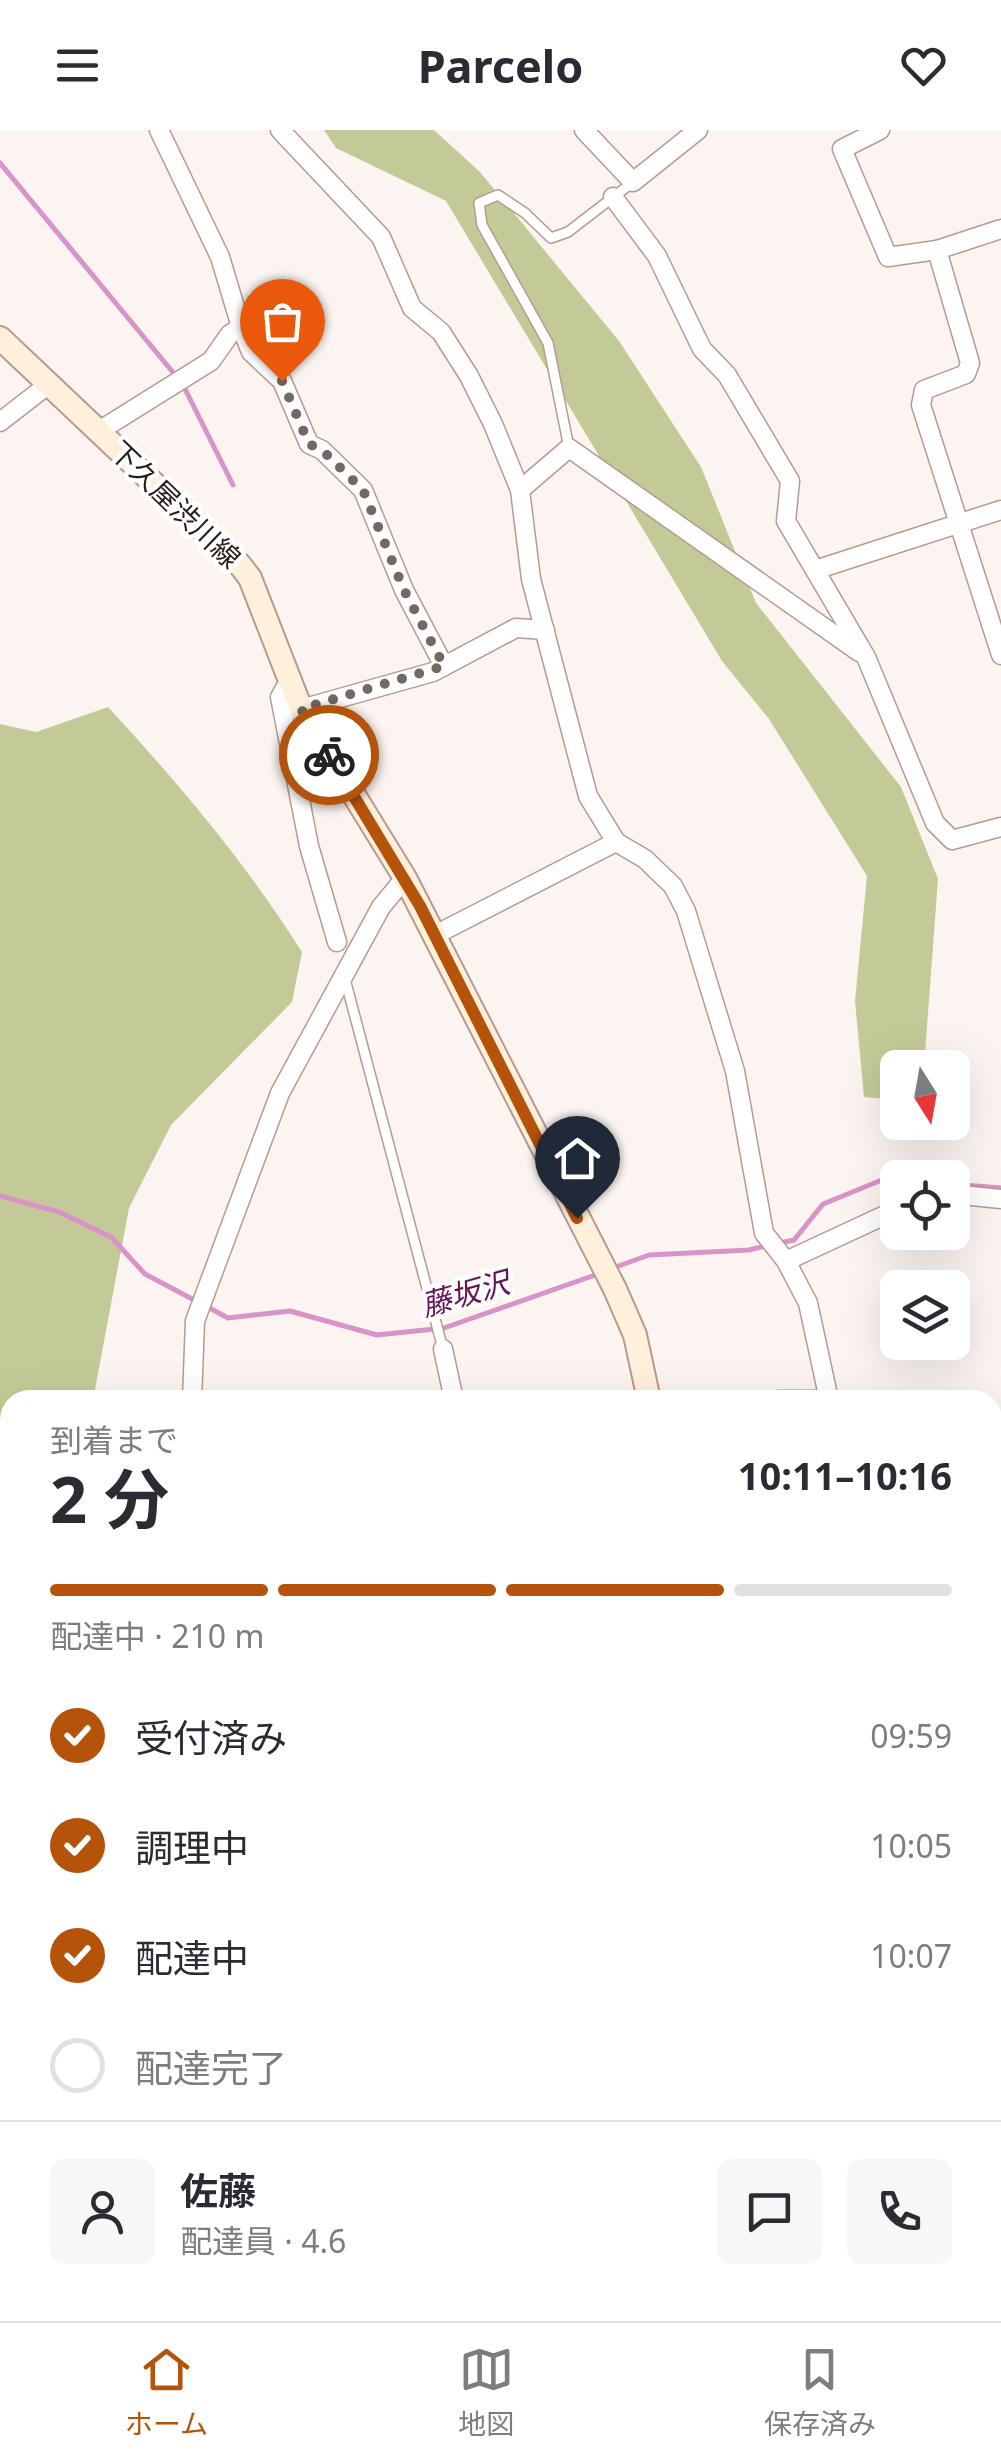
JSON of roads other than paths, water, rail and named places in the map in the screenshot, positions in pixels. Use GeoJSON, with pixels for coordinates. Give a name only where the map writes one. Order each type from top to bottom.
{"type":"FeatureCollection","features":[{"type":"Feature","properties":{"kind":"main road","name":"下久屋渋川線"},"geometry":{"type":"LineString","coordinates":[[0,338],[240,565],[257,592],[301,709],[405,878],[615,1289],[635,1335],[647,1390]]}},
{"type":"Feature","properties":{"kind":"street"},"geometry":{"type":"LineString","coordinates":[[159,130],[220,257],[251,352],[282,381],[309,444],[322,450],[363,490],[404,590],[444,666]]}},
{"type":"Feature","properties":{"kind":"street"},"geometry":{"type":"LineString","coordinates":[[280,130],[381,237],[412,308],[441,332],[469,376],[520,490],[531,580],[588,796],[616,842],[645,860],[673,886],[686,911],[734,1070],[764,1233],[786,1261],[808,1303],[827,1390]]}},
{"type":"Feature","properties":{"kind":"street"},"geometry":{"type":"LineString","coordinates":[[584,130],[633,182],[698,130]]}},
{"type":"Feature","properties":{"kind":"street"},"geometry":{"type":"LineString","coordinates":[[880,130],[842,149],[888,257],[936,250],[1001,229]]}},
{"type":"Feature","properties":{"kind":"street"},"geometry":{"type":"LineString","coordinates":[[613,197],[657,256],[702,349],[727,376],[790,482],[786,520],[866,657],[934,823],[952,840],[1001,827]]}},
{"type":"Feature","properties":{"kind":"street"},"geometry":{"type":"LineString","coordinates":[[936,250],[970,363],[966,374],[924,390],[921,405],[1001,655]]}},
{"type":"Feature","properties":{"kind":"street"},"geometry":{"type":"LineString","coordinates":[[100,431],[211,361],[230,334],[241,327]]}},
{"type":"Feature","properties":{"kind":"street"},"geometry":{"type":"LineString","coordinates":[[0,422],[49,384]]}},
{"type":"Feature","properties":{"kind":"street"},"geometry":{"type":"LineString","coordinates":[[520,490],[569,448],[866,657]]}},
{"type":"Feature","properties":{"kind":"street"},"geometry":{"type":"LineString","coordinates":[[815,570],[1001,510]]}},
{"type":"Feature","properties":{"kind":"street"},"geometry":{"type":"LineString","coordinates":[[301,709],[444,666],[516,628],[545,630]]}},
{"type":"Feature","properties":{"kind":"street"},"geometry":{"type":"LineString","coordinates":[[291,678],[280,696],[309,846],[337,942]]}},
{"type":"Feature","properties":{"kind":"street"},"geometry":{"type":"LineString","coordinates":[[435,935],[616,842]]}},
{"type":"Feature","properties":{"kind":"street"},"geometry":{"type":"LineString","coordinates":[[193,1390],[196,1322],[280,1094],[381,907],[405,878]]}},
{"type":"Feature","properties":{"kind":"street"},"geometry":{"type":"LineString","coordinates":[[970,1196],[1001,1199]]}},
{"type":"Feature","properties":{"kind":"street"},"geometry":{"type":"LineString","coordinates":[[786,1261],[880,1217]]}},
{"type":"Feature","properties":{"kind":"street"},"geometry":{"type":"LineString","coordinates":[[443,1349],[452,1390]]}},
{"type":"Feature","properties":{"kind":"lane"},"geometry":{"type":"LineString","coordinates":[[569,448],[548,344],[482,225],[478,203],[498,195],[526,213],[552,238],[568,232],[633,182]]}},
{"type":"Feature","properties":{"kind":"lane"},"geometry":{"type":"LineString","coordinates":[[344,976],[443,1349]]}},
{"type":"Feature","properties":{"kind":"waterway"},"geometry":{"type":"LineString","coordinates":[[0,163],[176,376]]}},
{"type":"Feature","properties":{"kind":"waterway"},"geometry":{"type":"LineString","coordinates":[[183,385],[233,485]]}},
{"type":"Feature","properties":{"kind":"waterway","name":"藤坂沢"},"geometry":{"type":"LineString","coordinates":[[780,1243],[794,1240],[823,1204],[880,1181]]}},
{"type":"Feature","properties":{"kind":"waterway","name":"藤坂沢"},"geometry":{"type":"LineString","coordinates":[[970,1186],[1001,1188]]}},
{"type":"Feature","properties":{"kind":"waterway","name":"藤坂沢"},"geometry":{"type":"LineString","coordinates":[[0,1196],[59,1212],[111,1237],[145,1274],[196,1301]]}},
{"type":"Feature","properties":{"kind":"waterway","name":"藤坂沢"},"geometry":{"type":"LineString","coordinates":[[613,1268],[649,1255],[749,1250],[769,1245]]}},
{"type":"Feature","properties":{"kind":"waterway","name":"藤坂沢"},"geometry":{"type":"LineString","coordinates":[[206,1306],[228,1318],[290,1311],[377,1335],[444,1328],[598,1274]]}}]}
